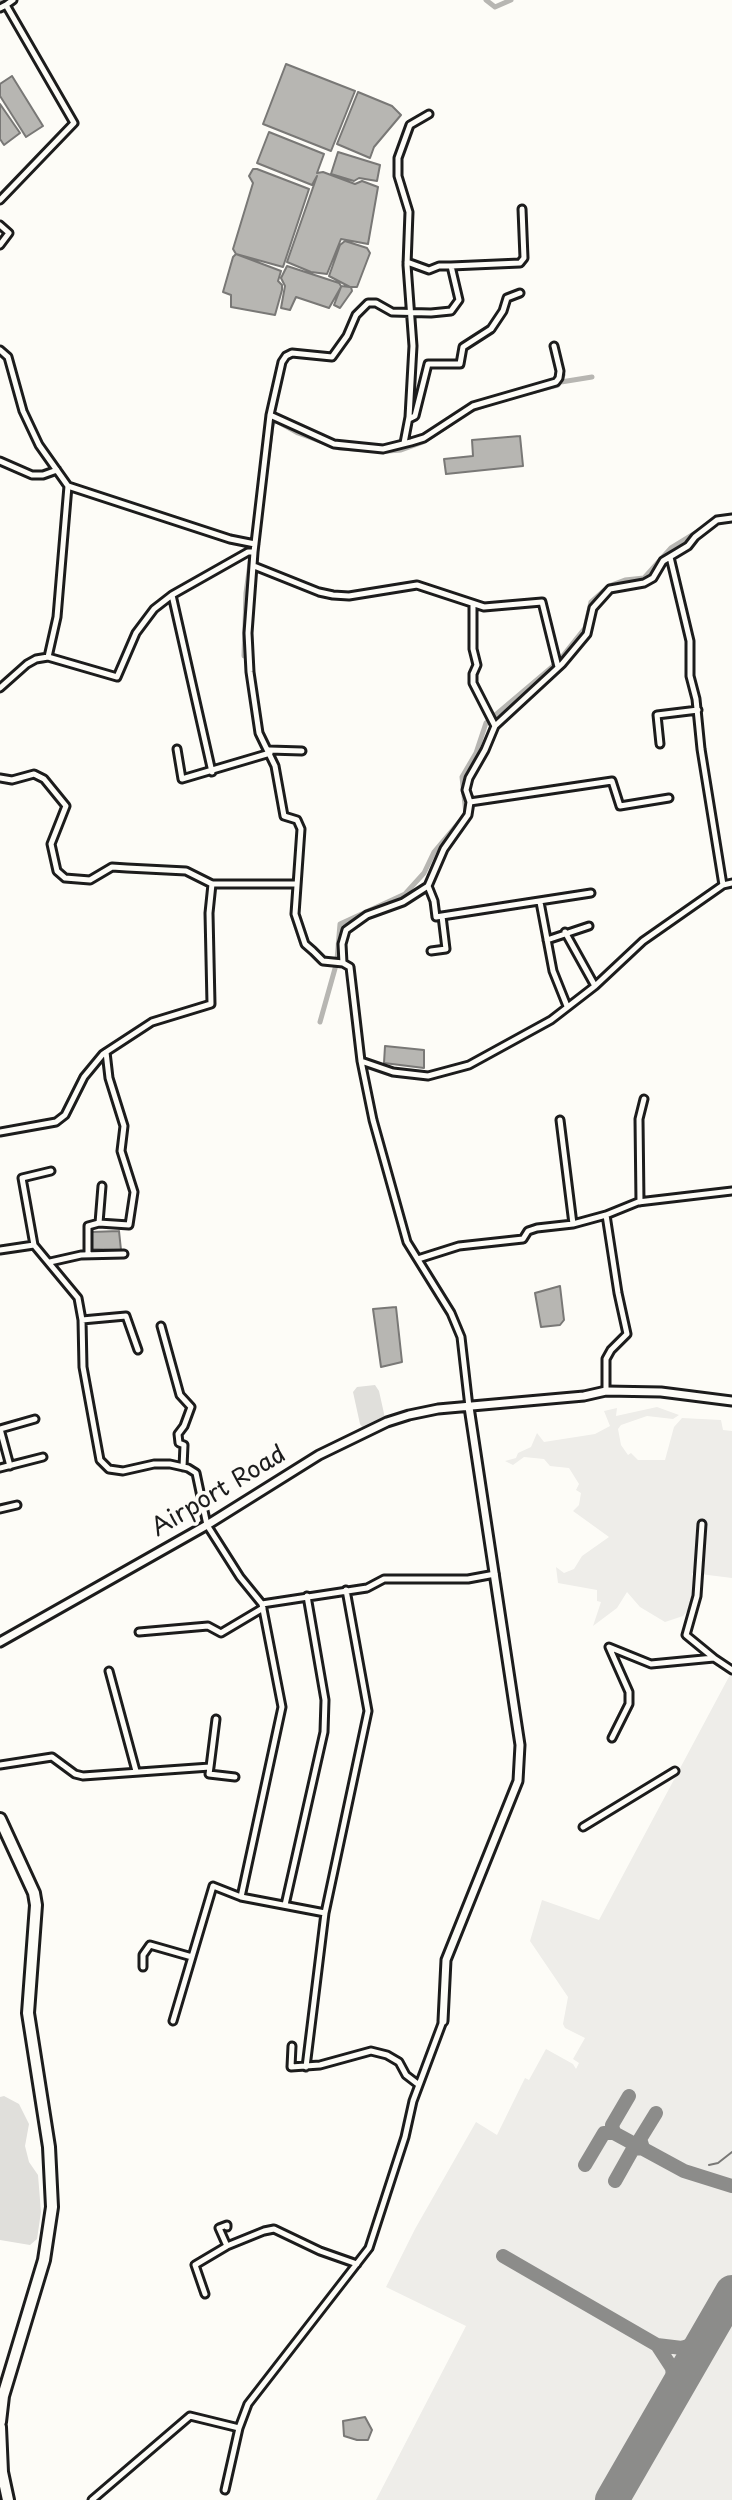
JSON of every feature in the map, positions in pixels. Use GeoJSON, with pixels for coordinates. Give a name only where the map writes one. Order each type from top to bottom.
{"type":"FeatureCollection","features":[{"type":"Feature","properties":{"kind":"highway"},"geometry":{"type":"LineString","coordinates":[[0,1819],[31,1885],[36,1905],[28,2013],[49,2147],[52,2207],[44,2260],[3,2396],[0,2424],[2,2472],[8,2500]]}},
{"type":"Feature","properties":{"kind":"main road","name":"Airport Road"},"geometry":{"type":"LineString","coordinates":[[0,1642],[207,1525],[319,1455],[387,1422],[409,1415],[606,1391],[661,1392],[732,1401]]}},
{"type":"Feature","properties":{"kind":"main road"},"geometry":{"type":"LineString","coordinates":[[443,2021],[446,1960],[518,1781],[520,1745],[469,1407]]}},
{"type":"Feature","properties":{"kind":"street"},"geometry":{"type":"LineString","coordinates":[[0,200],[74,123],[3,6],[13,0]]}},
{"type":"Feature","properties":{"kind":"street"},"geometry":{"type":"LineString","coordinates":[[404,443],[413,346],[407,262],[409,212],[398,176],[398,158],[410,125],[429,114]]}},
{"type":"Feature","properties":{"kind":"street"},"geometry":{"type":"LineString","coordinates":[[407,262],[429,270],[439,266],[520,263],[524,258],[522,209]]}},
{"type":"Feature","properties":{"kind":"street"},"geometry":{"type":"LineString","coordinates":[[0,225],[9,233],[0,245]]}},
{"type":"Feature","properties":{"kind":"street"},"geometry":{"type":"LineString","coordinates":[[451,266],[459,300],[451,311],[392,312],[376,303],[368,303],[356,315],[347,336],[332,357],[292,353],[286,356],[270,415],[248,633],[259,733],[269,751],[284,816],[297,820],[301,829],[295,914],[305,944],[323,961],[350,967],[369,1106],[392,1192],[407,1242],[451,1313],[461,1337],[469,1407]]}},
{"type":"Feature","properties":{"kind":"street"},"geometry":{"type":"LineString","coordinates":[[408,420],[415,416],[428,364],[460,364],[463,347],[491,329],[503,311],[507,298],[520,293]]}},
{"type":"Feature","properties":{"kind":"street"},"geometry":{"type":"LineString","coordinates":[[270,415],[334,444],[383,449],[424,438],[473,406],[556,382],[560,371],[554,346]]}},
{"type":"Feature","properties":{"kind":"street"},"geometry":{"type":"LineString","coordinates":[[0,350],[8,357],[23,411],[39,445],[68,486],[230,539],[255,544]]}},
{"type":"Feature","properties":{"kind":"street"},"geometry":{"type":"LineString","coordinates":[[0,461],[32,475],[57,470]]}},
{"type":"Feature","properties":{"kind":"street"},"geometry":{"type":"LineString","coordinates":[[48,657],[57,617],[68,486]]}},
{"type":"Feature","properties":{"kind":"street"},"geometry":{"type":"LineString","coordinates":[[343,963],[342,944],[346,930],[367,915],[403,902],[428,886],[444,849],[465,823],[470,802],[466,790],[469,778],[485,750],[494,724],[587,634],[590,616],[600,599],[610,589],[644,583],[653,578],[663,561],[688,546],[717,520],[732,518]]}},
{"type":"Feature","properties":{"kind":"street"},"geometry":{"type":"LineString","coordinates":[[0,688],[27,664],[48,657],[117,677],[136,633],[154,609],[172,595],[248,552],[254,552]]}},
{"type":"Feature","properties":{"kind":"street"},"geometry":{"type":"LineString","coordinates":[[670,557],[690,641],[690,676],[698,710],[723,885]]}},
{"type":"Feature","properties":{"kind":"street"},"geometry":{"type":"LineString","coordinates":[[254,566],[333,595],[349,596],[417,585],[473,605],[499,607],[542,602],[558,665]]}},
{"type":"Feature","properties":{"kind":"street"},"geometry":{"type":"LineString","coordinates":[[172,595],[212,772]]}},
{"type":"Feature","properties":{"kind":"street"},"geometry":{"type":"LineString","coordinates":[[473,605],[473,649],[477,665],[473,683],[494,724]]}},
{"type":"Feature","properties":{"kind":"street"},"geometry":{"type":"LineString","coordinates":[[660,744],[657,715],[698,710]]}},
{"type":"Feature","properties":{"kind":"street"},"geometry":{"type":"LineString","coordinates":[[177,749],[182,779],[212,772],[269,751],[302,751]]}},
{"type":"Feature","properties":{"kind":"street"},"geometry":{"type":"LineString","coordinates":[[0,778],[12,780],[34,774],[44,779],[66,806],[51,844],[57,871],[65,878],[90,880],[112,867],[186,871],[212,884],[295,884]]}},
{"type":"Feature","properties":{"kind":"street"},"geometry":{"type":"LineString","coordinates":[[470,802],[612,781],[620,806],[669,798]]}},
{"type":"Feature","properties":{"kind":"street"},"geometry":{"type":"LineString","coordinates":[[361,1061],[393,1072],[428,1076],[469,1065],[551,1020],[595,986],[643,941],[723,885],[732,883]]}},
{"type":"Feature","properties":{"kind":"street"},"geometry":{"type":"LineString","coordinates":[[0,1132],[60,1120],[84,1077],[106,1052],[152,1022],[211,1004],[209,913],[212,884]]}},
{"type":"Feature","properties":{"kind":"street"},"geometry":{"type":"LineString","coordinates":[[428,886],[436,917],[591,893]]}},
{"type":"Feature","properties":{"kind":"street"},"geometry":{"type":"LineString","coordinates":[[540,902],[556,980],[567,1006]]}},
{"type":"Feature","properties":{"kind":"street"},"geometry":{"type":"LineString","coordinates":[[431,951],[446,949],[442,916]]}},
{"type":"Feature","properties":{"kind":"street"},"geometry":{"type":"LineString","coordinates":[[547,940],[589,926]]}},
{"type":"Feature","properties":{"kind":"street"},"geometry":{"type":"LineString","coordinates":[[565,932],[595,986]]}},
{"type":"Feature","properties":{"kind":"street"},"geometry":{"type":"LineString","coordinates":[[88,1255],[88,1226],[99,1223],[129,1225],[134,1192],[121,1151],[124,1126],[109,1078],[106,1052]]}},
{"type":"Feature","properties":{"kind":"street"},"geometry":{"type":"LineString","coordinates":[[640,1202],[639,1119],[644,1099]]}},
{"type":"Feature","properties":{"kind":"street"},"geometry":{"type":"LineString","coordinates":[[560,1120],[573,1224]]}},
{"type":"Feature","properties":{"kind":"street"},"geometry":{"type":"LineString","coordinates":[[51,1171],[22,1178],[34,1245],[78,1298],[83,1367],[100,1460],[109,1469],[123,1471],[154,1464],[183,1467],[196,1473],[207,1525],[240,1577],[263,1606],[282,1707],[241,1897]]}},
{"type":"Feature","properties":{"kind":"street"},"geometry":{"type":"LineString","coordinates":[[99,1223],[102,1186]]}},
{"type":"Feature","properties":{"kind":"street"},"geometry":{"type":"LineString","coordinates":[[418,1259],[459,1246],[523,1239],[528,1231],[537,1228],[573,1224],[640,1202],[732,1191]]}},
{"type":"Feature","properties":{"kind":"street"},"geometry":{"type":"LineString","coordinates":[[606,1215],[627,1334],[606,1359],[606,1391]]}},
{"type":"Feature","properties":{"kind":"street"},"geometry":{"type":"LineString","coordinates":[[0,1250],[34,1245]]}},
{"type":"Feature","properties":{"kind":"street"},"geometry":{"type":"LineString","coordinates":[[49,1263],[88,1255],[124,1254]]}},
{"type":"Feature","properties":{"kind":"street"},"geometry":{"type":"LineString","coordinates":[[82,1320],[126,1316],[138,1350]]}},
{"type":"Feature","properties":{"kind":"street"},"geometry":{"type":"LineString","coordinates":[[161,1326],[180,1395],[191,1407],[178,1434],[179,1443],[184,1445],[183,1467]]}},
{"type":"Feature","properties":{"kind":"street"},"geometry":{"type":"LineString","coordinates":[[10,1466],[0,1429],[35,1419]]}},
{"type":"Feature","properties":{"kind":"street"},"geometry":{"type":"LineString","coordinates":[[0,1468],[43,1457]]}},
{"type":"Feature","properties":{"kind":"street"},"geometry":{"type":"LineString","coordinates":[[0,1509],[17,1505]]}},
{"type":"Feature","properties":{"kind":"street"},"geometry":{"type":"LineString","coordinates":[[702,1524],[697,1596],[686,1635],[732,1670]]}},
{"type":"Feature","properties":{"kind":"street"},"geometry":{"type":"LineString","coordinates":[[139,1632],[208,1626],[221,1633],[263,1606],[367,1588],[384,1579],[468,1579],[495,1574]]}},
{"type":"Feature","properties":{"kind":"street"},"geometry":{"type":"LineString","coordinates":[[306,2067],[325,1913],[368,1711],[346,1590]]}},
{"type":"Feature","properties":{"kind":"street"},"geometry":{"type":"LineString","coordinates":[[285,1905],[324,1732],[325,1700],[307,1596]]}},
{"type":"Feature","properties":{"kind":"street"},"geometry":{"type":"LineString","coordinates":[[612,1738],[629,1704],[629,1692],[609,1647],[651,1664],[714,1658]]}},
{"type":"Feature","properties":{"kind":"street"},"geometry":{"type":"LineString","coordinates":[[109,1671],[136,1771]]}},
{"type":"Feature","properties":{"kind":"street"},"geometry":{"type":"LineString","coordinates":[[216,1719],[209,1774],[235,1777]]}},
{"type":"Feature","properties":{"kind":"street"},"geometry":{"type":"LineString","coordinates":[[0,1765],[52,1757],[75,1774],[83,1776],[210,1767]]}},
{"type":"Feature","properties":{"kind":"street"},"geometry":{"type":"LineString","coordinates":[[583,1827],[675,1771]]}},
{"type":"Feature","properties":{"kind":"street"},"geometry":{"type":"LineString","coordinates":[[173,2021],[213,1886],[241,1897],[325,1913]]}},
{"type":"Feature","properties":{"kind":"street"},"geometry":{"type":"LineString","coordinates":[[143,1967],[143,1955],[150,1945],[192,1957]]}},
{"type":"Feature","properties":{"kind":"street"},"geometry":{"type":"LineString","coordinates":[[225,2490],[239,2428],[248,2404],[369,2248],[419,2085],[443,2021]]}},
{"type":"Feature","properties":{"kind":"street"},"geometry":{"type":"LineString","coordinates":[[292,2046],[291,2067],[306,2067],[371,2051],[399,2062],[406,2075],[419,2085]]}},
{"type":"Feature","properties":{"kind":"street"},"geometry":{"type":"LineString","coordinates":[[227,2227],[219,2228],[227,2246]]}},
{"type":"Feature","properties":{"kind":"street"},"geometry":{"type":"LineString","coordinates":[[205,2294],[195,2265],[227,2246],[274,2229],[357,2264]]}},
{"type":"Feature","properties":{"kind":"street"},"geometry":{"type":"LineString","coordinates":[[92,2500],[190,2416],[239,2428]]}},
{"type":"Feature","properties":{"kind":"shaded area"},"geometry":{"type":"Polygon","coordinates":[[[286,64],[355,91],[331,151],[263,124],[286,64]]]}},
{"type":"Feature","properties":{"kind":"shaded area"},"geometry":{"type":"Polygon","coordinates":[[[12,76],[43,126],[26,137],[0,96],[0,84],[12,76]]]}},
{"type":"Feature","properties":{"kind":"shaded area"},"geometry":{"type":"Polygon","coordinates":[[[358,92],[392,106],[401,115],[374,147],[370,158],[337,144],[358,92]]]}},
{"type":"Feature","properties":{"kind":"shaded area"},"geometry":{"type":"Polygon","coordinates":[[[0,104],[20,133],[4,145],[0,139],[0,104]]]}},
{"type":"Feature","properties":{"kind":"shaded area"},"geometry":{"type":"Polygon","coordinates":[[[269,132],[324,154],[317,173],[378,187],[368,244],[341,239],[327,274],[311,272],[287,262],[317,176],[312,185],[257,163],[269,132]]]}},
{"type":"Feature","properties":{"kind":"shaded area"},"geometry":{"type":"Polygon","coordinates":[[[338,152],[380,165],[377,181],[359,178],[354,181],[331,174],[338,152]]]}},
{"type":"Feature","properties":{"kind":"shaded area"},"geometry":{"type":"Polygon","coordinates":[[[253,169],[309,189],[283,267],[236,254],[233,249],[253,183],[249,176],[253,169]]]}},
{"type":"Feature","properties":{"kind":"shaded area"},"geometry":{"type":"Polygon","coordinates":[[[345,241],[367,248],[370,253],[357,287],[351,287],[352,291],[340,308],[334,305],[341,287],[329,308],[296,297],[290,310],[281,308],[285,286],[281,278],[287,266],[350,287],[329,276],[340,245],[345,241]]]}},
{"type":"Feature","properties":{"kind":"shaded area"},"geometry":{"type":"Polygon","coordinates":[[[236,254],[281,271],[278,281],[282,290],[275,315],[231,307],[231,295],[223,292],[236,254]]]}},
{"type":"Feature","properties":{"kind":"shaded area"},"geometry":{"type":"Polygon","coordinates":[[[520,436],[523,466],[446,474],[444,459],[473,456],[472,440],[520,436]]]}},
{"type":"Feature","properties":{"kind":"shaded area"},"geometry":{"type":"Polygon","coordinates":[[[385,1046],[424,1050],[424,1068],[384,1063],[385,1046]]]}},
{"type":"Feature","properties":{"kind":"shaded area"},"geometry":{"type":"Polygon","coordinates":[[[119,1231],[121,1250],[90,1249],[91,1232],[119,1231]]]}},
{"type":"Feature","properties":{"kind":"shaded area"},"geometry":{"type":"Polygon","coordinates":[[[560,1286],[564,1320],[560,1325],[541,1327],[535,1293],[560,1286]]]}},
{"type":"Feature","properties":{"kind":"shaded area"},"geometry":{"type":"Polygon","coordinates":[[[396,1307],[402,1362],[381,1367],[373,1309],[396,1307]]]}},
{"type":"Feature","properties":{"kind":"shaded area"},"geometry":{"type":"Polygon","coordinates":[[[375,1385],[385,1418],[363,1428],[353,1392],[357,1387],[375,1385]]]}},
{"type":"Feature","properties":{"kind":"shaded area"},"geometry":{"type":"Polygon","coordinates":[[[657,1407],[679,1415],[673,1419],[647,1416],[621,1425],[618,1429],[621,1445],[628,1455],[631,1453],[638,1460],[665,1460],[674,1427],[682,1418],[721,1420],[723,1430],[732,1431],[732,1578],[692,1573],[692,1605],[683,1616],[665,1622],[640,1607],[627,1592],[617,1608],[593,1626],[601,1602],[597,1601],[597,1590],[558,1583],[556,1567],[564,1573],[574,1569],[582,1556],[609,1537],[573,1511],[579,1505],[581,1493],[576,1490],[579,1484],[569,1468],[550,1466],[544,1459],[524,1457],[513,1465],[505,1461],[516,1458],[518,1453],[531,1447],[537,1433],[544,1442],[595,1434],[610,1426],[604,1411],[617,1408],[616,1416],[657,1407]]]}},
{"type":"Feature","properties":{"kind":"shaded area"},"geometry":{"type":"Polygon","coordinates":[[[732,1671],[732,2500],[376,2500],[466,2326],[386,2287],[476,2122],[497,2135],[525,2078],[529,2080],[546,2049],[573,2064],[576,2069],[579,2063],[573,2059],[585,2038],[565,2028],[568,1997],[530,1941],[542,1900],[599,1920],[732,1671]]]}},
{"type":"Feature","properties":{"kind":"shaded area"},"geometry":{"type":"Polygon","coordinates":[[[0,2097],[19,2104],[29,2124],[25,2146],[29,2162],[38,2175],[41,2212],[37,2239],[30,2245],[0,2240],[0,2097]]]}},
{"type":"Feature","properties":{"kind":"shaded area"},"geometry":{"type":"Polygon","coordinates":[[[365,2417],[372,2430],[368,2440],[344,2436],[343,2421],[365,2417]]]}},
{"type":"Feature","properties":{"kind":"waterway"},"geometry":{"type":"LineString","coordinates":[[0,3],[8,0]]}},
{"type":"Feature","properties":{"kind":"waterway"},"geometry":{"type":"LineString","coordinates":[[486,0],[495,7],[511,0]]}},
{"type":"Feature","properties":{"kind":"waterway"},"geometry":{"type":"LineString","coordinates":[[531,392],[558,385],[563,375]]}},
{"type":"Feature","properties":{"kind":"waterway"},"geometry":{"type":"LineString","coordinates":[[561,382],[592,377]]}},
{"type":"Feature","properties":{"kind":"waterway"},"geometry":{"type":"LineString","coordinates":[[470,411],[491,403]]}},
{"type":"Feature","properties":{"kind":"waterway"},"geometry":{"type":"LineString","coordinates":[[265,478],[275,420],[298,433],[339,448],[388,451],[423,442],[452,423]]}},
{"type":"Feature","properties":{"kind":"waterway"},"geometry":{"type":"LineString","coordinates":[[337,960],[340,924],[405,894],[424,873],[434,852],[466,814],[462,777],[476,753],[486,723],[558,662],[585,628],[591,602],[609,586],[644,578],[671,548],[702,529]]}},
{"type":"Feature","properties":{"kind":"waterway"},"geometry":{"type":"LineString","coordinates":[[244,656],[246,593],[251,556]]}},
{"type":"Feature","properties":{"kind":"waterway"},"geometry":{"type":"LineString","coordinates":[[320,1022],[336,965]]}},
{"type":"Feature","properties":{"kind":"waterway"},"geometry":{"type":"LineString","coordinates":[[709,2165],[718,2163],[732,2152]]}},
{"type":"Feature","properties":{"kind":"taxiway"},"geometry":{"type":"LineString","coordinates":[[585,2165],[604,2133],[614,2133],[612,2125],[629,2096]]}},
{"type":"Feature","properties":{"kind":"taxiway"},"geometry":{"type":"LineString","coordinates":[[643,2148],[640,2139],[656,2113]]}},
{"type":"Feature","properties":{"kind":"taxiway"},"geometry":{"type":"LineString","coordinates":[[614,2133],[684,2171],[732,2186]]}},
{"type":"Feature","properties":{"kind":"taxiway"},"geometry":{"type":"LineString","coordinates":[[615,2181],[633,2149],[642,2148]]}},
{"type":"Feature","properties":{"kind":"taxiway"},"geometry":{"type":"LineString","coordinates":[[503,2256],[657,2345]]}},
{"type":"Feature","properties":{"kind":"taxiway"},"geometry":{"type":"LineString","coordinates":[[669,2401],[674,2384],[672,2368],[657,2345],[682,2348],[707,2336]]}},
{"type":"Feature","properties":{"kind":"runway"},"geometry":{"type":"LineString","coordinates":[[612,2500],[732,2292]]}}]}
